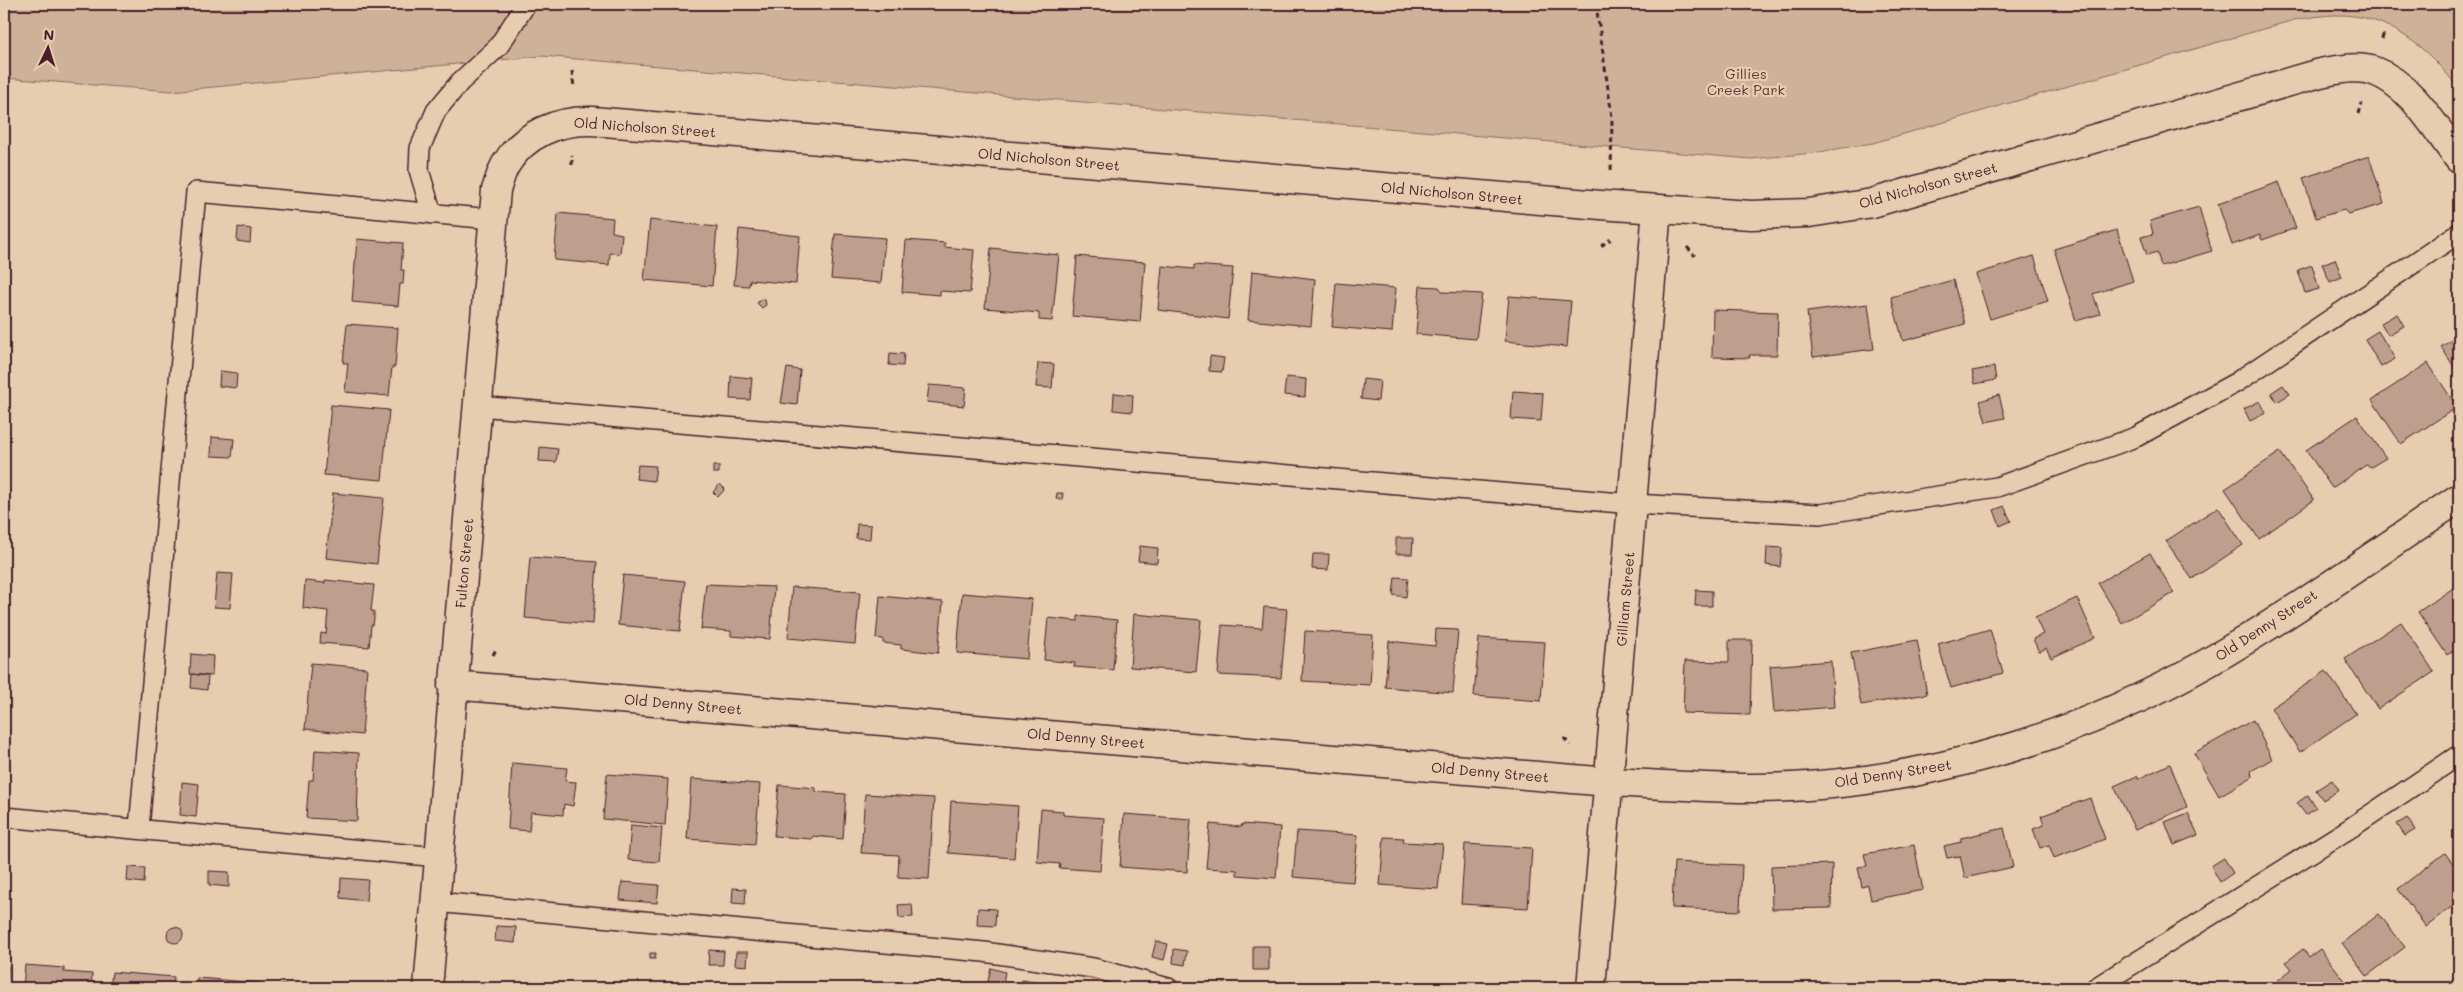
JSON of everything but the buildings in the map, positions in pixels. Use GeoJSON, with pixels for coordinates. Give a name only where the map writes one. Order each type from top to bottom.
{"type":"FeatureCollection","features":[{"type":"Feature","properties":{"kind":"street","name":"Old Nicholson Street"},"geometry":{"type":"LineString","coordinates":[[521,145],[543,131],[572,120],[592,121],[1657,209],[1751,215],[1809,213],[1872,203],[2320,73],[2350,68],[2372,70],[2397,83],[2415,102],[2459,159]]}},
{"type":"Feature","properties":{"kind":"street","name":"Fulton Street"},"geometry":{"type":"LineString","coordinates":[[428,988],[452,685],[478,406],[492,219],[496,190],[505,165],[521,145]]}},
{"type":"Feature","properties":{"kind":"street","name":"Gilliam Street"},"geometry":{"type":"LineString","coordinates":[[1591,988],[1657,209]]}},
{"type":"Feature","properties":{"kind":"street","name":"Old Denny Street"},"geometry":{"type":"LineString","coordinates":[[452,685],[1609,782],[1702,787],[1808,786],[1894,776],[1972,760],[2051,735],[2133,701],[2208,662],[2459,498]]}},
{"type":"Feature","properties":{"kind":"lane"},"geometry":{"type":"LineString","coordinates":[[432,214],[419,170],[420,148],[436,111],[460,82],[498,47],[526,4]]}},
{"type":"Feature","properties":{"kind":"lane"},"geometry":{"type":"LineString","coordinates":[[139,828],[196,192],[492,219]]}},
{"type":"Feature","properties":{"kind":"lane"},"geometry":{"type":"LineString","coordinates":[[478,406],[1633,504],[1820,514],[1997,488],[2136,437],[2236,382],[2459,233]]}},
{"type":"Feature","properties":{"kind":"lane"},"geometry":{"type":"LineString","coordinates":[[2095,988],[2352,827],[2459,755]]}},
{"type":"Feature","properties":{"kind":"lane"},"geometry":{"type":"LineString","coordinates":[[4,817],[439,857]]}},
{"type":"Feature","properties":{"kind":"lane"},"geometry":{"type":"LineString","coordinates":[[435,902],[984,952],[1093,968],[1168,988]]}},
{"type":"Feature","properties":{"kind":"path"},"geometry":{"type":"LineString","coordinates":[[1596,4],[1612,117],[1611,172]]}},
{"type":"Feature","properties":{"kind":"path"},"geometry":{"type":"LineString","coordinates":[[572,71],[574,88]]}},
{"type":"Feature","properties":{"kind":"path"},"geometry":{"type":"LineString","coordinates":[[2359,114],[2363,100]]}},
{"type":"Feature","properties":{"kind":"path"},"geometry":{"type":"LineString","coordinates":[[493,657],[497,647]]}},
{"type":"Feature","properties":{"kind":"path"},"geometry":{"type":"LineString","coordinates":[[1564,738],[1572,746]]}},
{"type":"Feature","properties":{"kind":"green space","name":"Gillies Creek Park"},"geometry":{"type":"Polygon","coordinates":[[[4,4],[2459,4],[2459,89],[2435,60],[2390,27],[2355,16],[2336,15],[2294,20],[1873,143],[1813,153],[1751,159],[542,56],[171,91],[4,78],[4,4]]]}}]}
